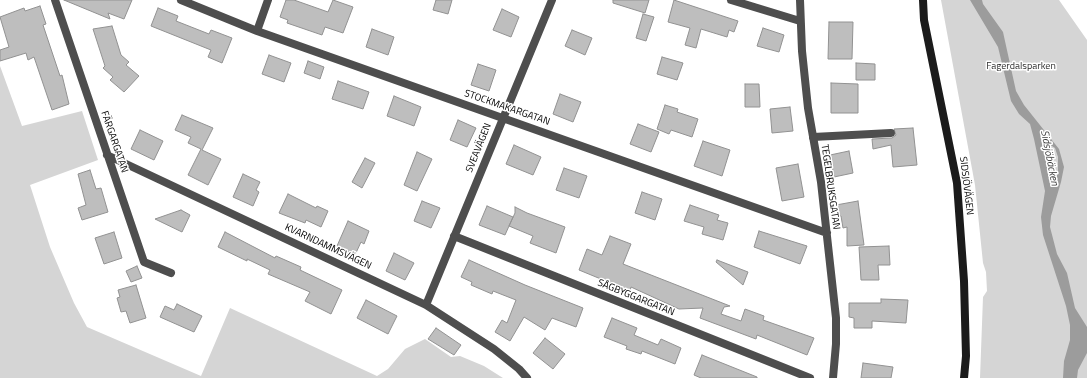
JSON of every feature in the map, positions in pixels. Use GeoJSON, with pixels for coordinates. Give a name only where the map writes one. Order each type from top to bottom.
{"type":"FeatureCollection","features":[{"type":"Feature","properties":{"kind":"main road","name":"SIDSJÖVÄGEN"},"geometry":{"type":"LineString","coordinates":[[923,0],[925,26],[957,183],[964,281],[966,356],[964,378]]}},
{"type":"Feature","properties":{"kind":"street","name":"FÄRGARGATAN"},"geometry":{"type":"LineString","coordinates":[[55,0],[144,262],[171,273]]}},
{"type":"Feature","properties":{"kind":"street","name":"STOCKMAKARGATAN"},"geometry":{"type":"LineString","coordinates":[[181,0],[257,30],[826,233]]}},
{"type":"Feature","properties":{"kind":"street"},"geometry":{"type":"LineString","coordinates":[[257,30],[268,0]]}},
{"type":"Feature","properties":{"kind":"street","name":"SVEAVÄGEN"},"geometry":{"type":"LineString","coordinates":[[426,304],[502,117],[552,0]]}},
{"type":"Feature","properties":{"kind":"street"},"geometry":{"type":"LineString","coordinates":[[731,0],[800,21]]}},
{"type":"Feature","properties":{"kind":"street","name":"TEGELBRUKSGATAN"},"geometry":{"type":"LineString","coordinates":[[800,0],[800,21],[808,108],[821,182],[836,318],[836,344],[833,378]]}},
{"type":"Feature","properties":{"kind":"street"},"geometry":{"type":"LineString","coordinates":[[813,137],[891,133]]}},
{"type":"Feature","properties":{"kind":"street","name":"KVARNDAMMSVÄGEN"},"geometry":{"type":"LineString","coordinates":[[107,155],[426,304],[494,349],[519,369],[527,378]]}},
{"type":"Feature","properties":{"kind":"street","name":"SÅGBYGGARGATAN"},"geometry":{"type":"LineString","coordinates":[[454,236],[810,378]]}},
{"type":"Feature","properties":{"kind":"green space","name":"Fagerdalsparken"},"geometry":{"type":"Polygon","coordinates":[[[941,0],[1059,0],[1087,40],[1087,378],[980,378],[983,297],[987,291],[986,272],[983,263],[975,185],[941,0]]]}},
{"type":"Feature","properties":{"kind":"green space"},"geometry":{"type":"Polygon","coordinates":[[[0,66],[22,126],[82,111],[98,160],[30,185],[50,247],[74,303],[87,327],[201,376],[230,308],[377,376],[388,369],[405,349],[425,339],[451,357],[460,356],[484,366],[503,378],[0,378],[0,66]]]}},
{"type":"Feature","properties":{"kind":"shaded area"},"geometry":{"type":"Polygon","coordinates":[[[970,0],[982,0],[983,4],[1003,32],[1016,91],[1024,105],[1059,149],[1064,167],[1051,216],[1050,227],[1057,254],[1067,273],[1075,308],[1087,327],[1087,353],[1078,370],[1077,378],[1063,378],[1064,361],[1070,340],[1070,325],[1066,306],[1043,235],[1041,217],[1045,191],[1034,139],[1030,124],[1019,114],[1011,101],[998,47],[970,0]],[[1040,134],[1050,181],[1056,177],[1058,170],[1058,157],[1055,148],[1040,134]]]}},
{"type":"Feature","properties":{"kind":"building"},"geometry":{"type":"Polygon","coordinates":[[[64,0],[132,0],[124,19],[108,13],[110,19],[64,0]]]}},
{"type":"Feature","properties":{"kind":"building"},"geometry":{"type":"Polygon","coordinates":[[[286,0],[294,0],[328,12],[333,0],[353,7],[343,33],[325,27],[322,35],[287,23],[288,20],[280,17],[286,0]]]}},
{"type":"Feature","properties":{"kind":"building"},"geometry":{"type":"Polygon","coordinates":[[[436,0],[452,0],[448,14],[433,10],[436,0]]]}},
{"type":"Feature","properties":{"kind":"building"},"geometry":{"type":"Polygon","coordinates":[[[613,0],[649,0],[645,13],[613,3],[613,0]]]}},
{"type":"Feature","properties":{"kind":"building"},"geometry":{"type":"Polygon","coordinates":[[[674,0],[738,21],[734,32],[729,30],[727,37],[701,29],[696,48],[685,45],[690,28],[668,22],[674,0]]]}},
{"type":"Feature","properties":{"kind":"building"},"geometry":{"type":"Polygon","coordinates":[[[40,6],[46,24],[43,25],[60,76],[62,75],[69,104],[52,110],[34,57],[28,60],[26,53],[0,61],[0,50],[9,47],[0,17],[24,8],[25,11],[40,6]]]}},
{"type":"Feature","properties":{"kind":"building"},"geometry":{"type":"Polygon","coordinates":[[[158,8],[178,16],[176,21],[209,34],[211,30],[232,38],[222,63],[208,57],[211,50],[151,26],[158,8]]]}},
{"type":"Feature","properties":{"kind":"building"},"geometry":{"type":"Polygon","coordinates":[[[502,9],[519,17],[511,37],[493,30],[502,9]]]}},
{"type":"Feature","properties":{"kind":"building"},"geometry":{"type":"Polygon","coordinates":[[[643,14],[654,17],[646,41],[636,38],[643,14]]]}},
{"type":"Feature","properties":{"kind":"building"},"geometry":{"type":"Polygon","coordinates":[[[829,22],[853,22],[852,59],[828,59],[829,22]]]}},
{"type":"Feature","properties":{"kind":"building"},"geometry":{"type":"Polygon","coordinates":[[[112,26],[121,55],[129,62],[126,65],[139,76],[124,92],[110,80],[113,77],[103,68],[105,66],[93,29],[112,26]]]}},
{"type":"Feature","properties":{"kind":"building"},"geometry":{"type":"Polygon","coordinates":[[[763,28],[784,35],[779,52],[757,46],[763,28]]]}},
{"type":"Feature","properties":{"kind":"building"},"geometry":{"type":"Polygon","coordinates":[[[372,29],[394,37],[388,55],[366,47],[372,29]]]}},
{"type":"Feature","properties":{"kind":"building"},"geometry":{"type":"Polygon","coordinates":[[[572,30],[592,38],[585,55],[565,46],[572,30]]]}},
{"type":"Feature","properties":{"kind":"building"},"geometry":{"type":"Polygon","coordinates":[[[269,55],[291,63],[284,82],[262,74],[269,55]]]}},
{"type":"Feature","properties":{"kind":"building"},"geometry":{"type":"Polygon","coordinates":[[[662,57],[683,63],[677,80],[657,74],[662,57]]]}},
{"type":"Feature","properties":{"kind":"building"},"geometry":{"type":"Polygon","coordinates":[[[308,61],[324,67],[320,79],[304,73],[308,61]]]}},
{"type":"Feature","properties":{"kind":"building"},"geometry":{"type":"Polygon","coordinates":[[[856,63],[875,64],[875,80],[856,80],[856,63]]]}},
{"type":"Feature","properties":{"kind":"building"},"geometry":{"type":"Polygon","coordinates":[[[478,64],[496,70],[489,91],[471,85],[478,64]]]}},
{"type":"Feature","properties":{"kind":"building"},"geometry":{"type":"Polygon","coordinates":[[[338,81],[369,92],[363,109],[332,99],[338,81]]]}},
{"type":"Feature","properties":{"kind":"building"},"geometry":{"type":"Polygon","coordinates":[[[831,83],[858,84],[858,113],[831,113],[831,83]]]}},
{"type":"Feature","properties":{"kind":"building"},"geometry":{"type":"Polygon","coordinates":[[[745,84],[759,84],[760,107],[745,107],[745,84]]]}},
{"type":"Feature","properties":{"kind":"building"},"geometry":{"type":"Polygon","coordinates":[[[560,94],[581,102],[573,122],[553,114],[560,94]]]}},
{"type":"Feature","properties":{"kind":"building"},"geometry":{"type":"Polygon","coordinates":[[[394,96],[421,107],[414,126],[387,116],[394,96]]]}},
{"type":"Feature","properties":{"kind":"building"},"geometry":{"type":"Polygon","coordinates":[[[665,105],[678,109],[677,112],[698,119],[692,137],[671,130],[669,134],[657,129],[665,105]]]}},
{"type":"Feature","properties":{"kind":"building"},"geometry":{"type":"Polygon","coordinates":[[[790,107],[793,131],[772,133],[770,109],[790,107]]]}},
{"type":"Feature","properties":{"kind":"building"},"geometry":{"type":"Polygon","coordinates":[[[182,115],[213,128],[202,150],[221,159],[208,185],[188,175],[201,149],[188,143],[191,137],[175,130],[182,115]]]}},
{"type":"Feature","properties":{"kind":"building"},"geometry":{"type":"Polygon","coordinates":[[[458,120],[476,128],[467,147],[450,140],[458,120]]]}},
{"type":"Feature","properties":{"kind":"building"},"geometry":{"type":"Polygon","coordinates":[[[638,124],[659,132],[651,152],[630,144],[638,124]]]}},
{"type":"Feature","properties":{"kind":"building"},"geometry":{"type":"Polygon","coordinates":[[[913,128],[917,165],[893,167],[891,145],[873,149],[872,139],[892,138],[896,135],[894,129],[913,128]]]}},
{"type":"Feature","properties":{"kind":"building"},"geometry":{"type":"Polygon","coordinates":[[[140,130],[163,141],[154,160],[131,149],[140,130]]]}},
{"type":"Feature","properties":{"kind":"building"},"geometry":{"type":"Polygon","coordinates":[[[703,141],[730,150],[722,176],[694,166],[703,141]]]}},
{"type":"Feature","properties":{"kind":"building"},"geometry":{"type":"Polygon","coordinates":[[[514,145],[541,157],[533,175],[506,164],[514,145]]]}},
{"type":"Feature","properties":{"kind":"building"},"geometry":{"type":"Polygon","coordinates":[[[849,151],[853,173],[834,177],[830,155],[849,151]]]}},
{"type":"Feature","properties":{"kind":"building"},"geometry":{"type":"Polygon","coordinates":[[[417,152],[432,159],[417,191],[404,185],[417,152]]]}},
{"type":"Feature","properties":{"kind":"building"},"geometry":{"type":"Polygon","coordinates":[[[365,158],[375,163],[362,188],[352,182],[365,158]]]}},
{"type":"Feature","properties":{"kind":"building"},"geometry":{"type":"Polygon","coordinates":[[[798,164],[804,197],[782,201],[776,168],[798,164]]]}},
{"type":"Feature","properties":{"kind":"building"},"geometry":{"type":"Polygon","coordinates":[[[564,168],[587,176],[579,198],[556,190],[564,168]]]}},
{"type":"Feature","properties":{"kind":"building"},"geometry":{"type":"Polygon","coordinates":[[[90,170],[96,189],[101,188],[108,212],[82,220],[78,208],[86,205],[78,174],[90,170]]]}},
{"type":"Feature","properties":{"kind":"building"},"geometry":{"type":"Polygon","coordinates":[[[243,174],[260,182],[256,190],[259,192],[253,206],[233,197],[243,174]]]}},
{"type":"Feature","properties":{"kind":"building"},"geometry":{"type":"Polygon","coordinates":[[[642,192],[662,199],[655,220],[635,213],[642,192]]]}},
{"type":"Feature","properties":{"kind":"building"},"geometry":{"type":"Polygon","coordinates":[[[288,194],[316,208],[317,206],[328,211],[321,227],[306,220],[305,223],[279,213],[288,194]]]}},
{"type":"Feature","properties":{"kind":"building"},"geometry":{"type":"Polygon","coordinates":[[[422,201],[440,208],[431,228],[414,221],[422,201]]]}},
{"type":"Feature","properties":{"kind":"building"},"geometry":{"type":"Polygon","coordinates":[[[858,201],[864,245],[847,246],[847,227],[843,228],[841,216],[838,216],[836,205],[858,201]]]}},
{"type":"Feature","properties":{"kind":"building"},"geometry":{"type":"Polygon","coordinates":[[[690,205],[719,215],[717,220],[728,223],[723,240],[702,234],[704,227],[684,221],[690,205]]]}},
{"type":"Feature","properties":{"kind":"building"},"geometry":{"type":"Polygon","coordinates":[[[487,206],[513,217],[505,235],[479,225],[487,206]]]}},
{"type":"Feature","properties":{"kind":"building"},"geometry":{"type":"Polygon","coordinates":[[[515,207],[565,227],[556,253],[530,243],[533,236],[509,226],[515,213],[515,207]]]}},
{"type":"Feature","properties":{"kind":"building"},"geometry":{"type":"Polygon","coordinates":[[[181,210],[190,215],[182,232],[155,219],[181,210]]]}},
{"type":"Feature","properties":{"kind":"building"},"geometry":{"type":"Polygon","coordinates":[[[348,221],[369,231],[364,244],[361,242],[355,255],[337,246],[348,221]]]}},
{"type":"Feature","properties":{"kind":"building"},"geometry":{"type":"Polygon","coordinates":[[[759,231],[807,246],[800,264],[754,247],[759,231]]]}},
{"type":"Feature","properties":{"kind":"building"},"geometry":{"type":"Polygon","coordinates":[[[114,232],[122,258],[104,264],[95,238],[114,232]]]}},
{"type":"Feature","properties":{"kind":"building"},"geometry":{"type":"Polygon","coordinates":[[[225,232],[275,258],[276,256],[301,267],[300,270],[342,290],[331,314],[305,301],[310,292],[268,274],[270,270],[218,247],[225,232]]]}},
{"type":"Feature","properties":{"kind":"building"},"geometry":{"type":"Polygon","coordinates":[[[610,236],[631,244],[623,264],[730,306],[724,307],[721,314],[741,321],[745,309],[764,316],[763,320],[814,338],[807,355],[757,335],[756,339],[700,318],[703,308],[679,309],[631,287],[630,291],[579,270],[587,249],[602,255],[610,236]]]}},
{"type":"Feature","properties":{"kind":"building"},"geometry":{"type":"Polygon","coordinates":[[[889,246],[890,265],[878,265],[879,280],[861,280],[859,247],[889,246]]]}},
{"type":"Feature","properties":{"kind":"building"},"geometry":{"type":"Polygon","coordinates":[[[394,253],[414,263],[405,280],[386,271],[394,253]]]}},
{"type":"Feature","properties":{"kind":"building"},"geometry":{"type":"Polygon","coordinates":[[[469,260],[525,285],[583,308],[576,327],[552,318],[545,330],[524,317],[510,341],[495,332],[502,320],[507,323],[516,300],[493,291],[492,294],[471,285],[472,282],[461,277],[469,260]]]}},
{"type":"Feature","properties":{"kind":"building"},"geometry":{"type":"Polygon","coordinates":[[[717,260],[748,272],[743,285],[716,262],[717,260]]]}},
{"type":"Feature","properties":{"kind":"building"},"geometry":{"type":"Polygon","coordinates":[[[137,266],[142,278],[131,282],[126,271],[137,266]]]}},
{"type":"Feature","properties":{"kind":"building"},"geometry":{"type":"Polygon","coordinates":[[[136,285],[146,318],[130,323],[126,311],[121,312],[117,298],[120,297],[118,290],[136,285]]]}},
{"type":"Feature","properties":{"kind":"building"},"geometry":{"type":"Polygon","coordinates":[[[881,299],[908,300],[906,323],[872,321],[872,328],[854,328],[854,318],[849,317],[849,303],[881,303],[881,299]]]}},
{"type":"Feature","properties":{"kind":"building"},"geometry":{"type":"Polygon","coordinates":[[[366,300],[397,316],[388,334],[357,318],[366,300]]]}},
{"type":"Feature","properties":{"kind":"building"},"geometry":{"type":"Polygon","coordinates":[[[177,304],[202,316],[194,332],[160,317],[165,306],[174,310],[177,304]]]}},
{"type":"Feature","properties":{"kind":"building"},"geometry":{"type":"Polygon","coordinates":[[[612,318],[637,328],[634,335],[658,345],[661,339],[681,348],[675,364],[642,351],[641,354],[626,349],[627,346],[604,337],[612,318]]]}},
{"type":"Feature","properties":{"kind":"building"},"geometry":{"type":"Polygon","coordinates":[[[436,328],[461,345],[454,355],[428,339],[436,328]]]}},
{"type":"Feature","properties":{"kind":"building"},"geometry":{"type":"Polygon","coordinates":[[[545,338],[565,354],[553,369],[533,353],[545,338]]]}},
{"type":"Feature","properties":{"kind":"building"},"geometry":{"type":"Polygon","coordinates":[[[702,355],[757,378],[701,378],[694,375],[702,355]]]}},
{"type":"Feature","properties":{"kind":"building"},"geometry":{"type":"Polygon","coordinates":[[[863,363],[893,367],[891,378],[861,378],[863,363]]]}},
{"type":"Feature","properties":{"kind":"water label","name":"Sidsjöbäcken"},"geometry":{"type":"Point","coordinates":[1049,158]}}]}
